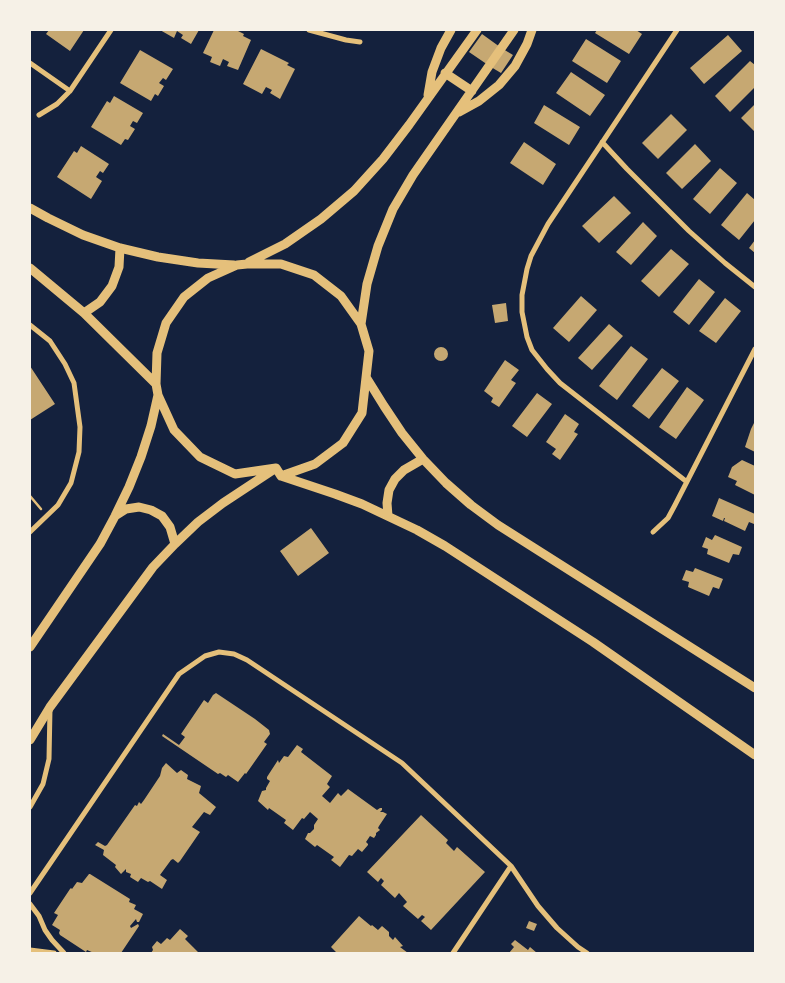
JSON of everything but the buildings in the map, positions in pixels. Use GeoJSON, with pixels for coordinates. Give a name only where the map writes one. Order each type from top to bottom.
{"type":"FeatureCollection","features":[{"type":"Feature","properties":{"kind":"street"},"geometry":{"type":"LineString","coordinates":[[38,115],[58,104],[70,91],[111,30]]}},
{"type":"Feature","properties":{"kind":"street"},"geometry":{"type":"LineString","coordinates":[[309,30],[360,42]]}},
{"type":"Feature","properties":{"kind":"street"},"geometry":{"type":"LineString","coordinates":[[428,98],[432,72],[441,48],[451,30]]}},
{"type":"Feature","properties":{"kind":"street"},"geometry":{"type":"LineString","coordinates":[[247,264],[285,244],[321,219],[354,191],[383,159],[409,125],[477,30]]}},
{"type":"Feature","properties":{"kind":"street"},"geometry":{"type":"LineString","coordinates":[[360,324],[367,284],[378,246],[394,210],[413,175],[514,30]]}},
{"type":"Feature","properties":{"kind":"street"},"geometry":{"type":"LineString","coordinates":[[457,114],[479,101],[499,85],[515,66],[532,30]]}},
{"type":"Feature","properties":{"kind":"street"},"geometry":{"type":"LineString","coordinates":[[676,30],[548,224],[531,256],[522,295],[527,337],[535,354],[560,383],[687,482]]}},
{"type":"Feature","properties":{"kind":"street"},"geometry":{"type":"LineString","coordinates":[[30,64],[70,91]]}},
{"type":"Feature","properties":{"kind":"street"},"geometry":{"type":"LineString","coordinates":[[445,73],[472,91]]}},
{"type":"Feature","properties":{"kind":"street"},"geometry":{"type":"LineString","coordinates":[[602,142],[689,231],[755,287]]}},
{"type":"Feature","properties":{"kind":"street"},"geometry":{"type":"LineString","coordinates":[[30,208],[83,235],[120,248],[158,257],[198,263],[237,265],[281,264],[314,275],[341,296],[360,324],[369,350],[362,413],[343,443],[315,464],[278,472],[234,474],[200,457],[174,430],[158,395],[156,353],[166,323],[184,297],[208,278],[237,265]]}},
{"type":"Feature","properties":{"kind":"street"},"geometry":{"type":"LineString","coordinates":[[84,314],[100,302],[112,286],[119,267],[120,248]]}},
{"type":"Feature","properties":{"kind":"street"},"geometry":{"type":"LineString","coordinates":[[30,268],[84,314],[156,384]]}},
{"type":"Feature","properties":{"kind":"street"},"geometry":{"type":"LineString","coordinates":[[30,324],[50,341],[65,364],[74,383],[80,428],[79,452],[71,483],[58,505],[30,532]]}},
{"type":"Feature","properties":{"kind":"street"},"geometry":{"type":"LineString","coordinates":[[653,532],[668,518],[755,349]]}},
{"type":"Feature","properties":{"kind":"street"},"geometry":{"type":"LineString","coordinates":[[366,377],[402,433],[423,459],[452,489],[471,505],[498,525],[755,688]]}},
{"type":"Feature","properties":{"kind":"street"},"geometry":{"type":"LineString","coordinates":[[30,647],[100,544],[115,516],[141,457],[158,395]]}},
{"type":"Feature","properties":{"kind":"street"},"geometry":{"type":"LineString","coordinates":[[388,516],[389,490],[395,479],[404,470],[423,459]]}},
{"type":"Feature","properties":{"kind":"street"},"geometry":{"type":"LineString","coordinates":[[278,472],[388,516],[417,530],[473,563],[593,642],[755,755]]}},
{"type":"Feature","properties":{"kind":"street"},"geometry":{"type":"LineString","coordinates":[[30,740],[50,707],[153,567],[198,522],[222,503],[278,472]]}},
{"type":"Feature","properties":{"kind":"street"},"geometry":{"type":"LineString","coordinates":[[115,516],[126,509],[139,507],[152,510],[162,516],[170,527],[175,544]]}},
{"type":"Feature","properties":{"kind":"street"},"geometry":{"type":"LineString","coordinates":[[30,893],[179,674],[205,656],[219,652],[234,654],[247,660],[402,763],[511,866],[538,906],[557,928],[587,953]]}},
{"type":"Feature","properties":{"kind":"street"},"geometry":{"type":"LineString","coordinates":[[30,807],[43,784],[50,759],[50,707]]}},
{"type":"Feature","properties":{"kind":"street"},"geometry":{"type":"LineString","coordinates":[[453,953],[511,866]]}},
{"type":"Feature","properties":{"kind":"street"},"geometry":{"type":"LineString","coordinates":[[30,904],[39,916],[45,930],[64,953]]}},
{"type":"Feature","properties":{"kind":"street"},"geometry":{"type":"LineString","coordinates":[[30,950],[54,953]]}},
{"type":"Feature","properties":{"kind":"path"},"geometry":{"type":"LineString","coordinates":[[30,496],[47,516]]}}]}
